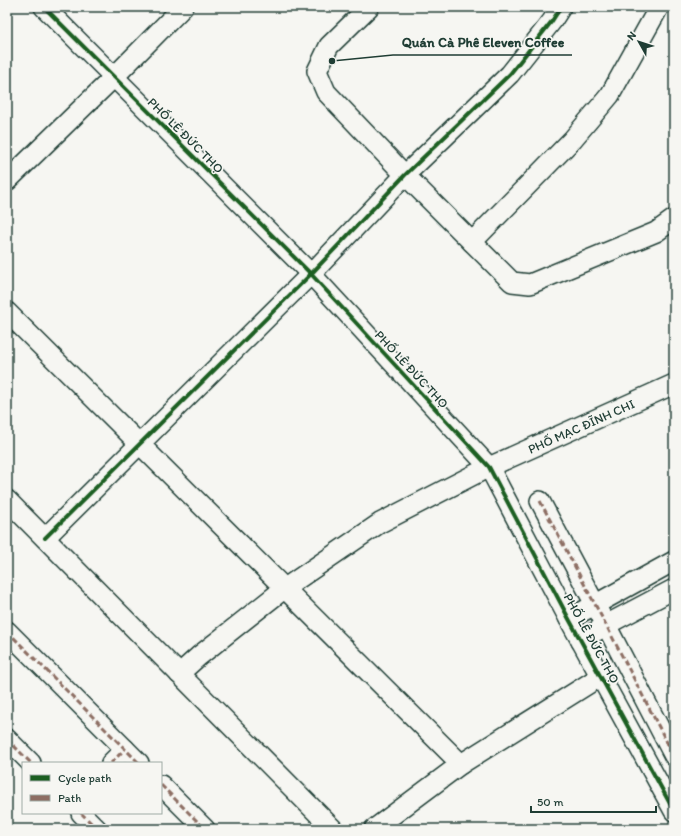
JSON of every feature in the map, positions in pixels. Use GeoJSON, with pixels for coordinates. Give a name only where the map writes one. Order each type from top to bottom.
{"type":"FeatureCollection","features":[{"type":"Feature","properties":{"kind":"street","name":"PHỐ LÊ ĐỨC THỌ"},"geometry":{"type":"LineString","coordinates":[[44,7],[311,274],[489,467],[674,812]]}},
{"type":"Feature","properties":{"kind":"street"},"geometry":{"type":"LineString","coordinates":[[7,180],[114,77],[183,7]]}},
{"type":"Feature","properties":{"kind":"street"},"geometry":{"type":"LineString","coordinates":[[369,7],[329,46],[316,71],[326,92],[512,282],[530,284],[656,232],[674,219]]}},
{"type":"Feature","properties":{"kind":"street"},"geometry":{"type":"LineString","coordinates":[[45,538],[311,274],[405,174],[510,74],[552,21],[561,7]]}},
{"type":"Feature","properties":{"kind":"street"},"geometry":{"type":"LineString","coordinates":[[472,242],[572,140],[610,95],[659,7]]}},
{"type":"Feature","properties":{"kind":"street"},"geometry":{"type":"LineString","coordinates":[[7,312],[461,764]]}},
{"type":"Feature","properties":{"kind":"street","name":"PHỐ MẠC ĐĨNH CHI"},"geometry":{"type":"LineString","coordinates":[[180,674],[199,656],[284,588],[380,523],[489,467],[674,384]]}},
{"type":"Feature","properties":{"kind":"street"},"geometry":{"type":"LineString","coordinates":[[7,500],[333,829]]}},
{"type":"Feature","properties":{"kind":"street"},"geometry":{"type":"LineString","coordinates":[[540,501],[674,756]]}},
{"type":"Feature","properties":{"kind":"street"},"geometry":{"type":"LineString","coordinates":[[569,618],[674,561]]}},
{"type":"Feature","properties":{"kind":"street"},"geometry":{"type":"LineString","coordinates":[[581,641],[606,625],[674,589]]}},
{"type":"Feature","properties":{"kind":"street"},"geometry":{"type":"LineString","coordinates":[[7,631],[138,762]]}},
{"type":"Feature","properties":{"kind":"street"},"geometry":{"type":"LineString","coordinates":[[374,829],[461,764],[601,676]]}},
{"type":"Feature","properties":{"kind":"street"},"geometry":{"type":"LineString","coordinates":[[7,739],[30,762]]}},
{"type":"Feature","properties":{"kind":"street"},"geometry":{"type":"LineString","coordinates":[[112,762],[125,749]]}},
{"type":"Feature","properties":{"kind":"street"},"geometry":{"type":"LineString","coordinates":[[162,786],[205,829]]}},
{"type":"Feature","properties":{"kind":"street"},"geometry":{"type":"LineString","coordinates":[[82,814],[97,829]]}},
{"type":"Feature","properties":{"kind":"marked path"},"geometry":{"type":"LineString","coordinates":[[540,501],[674,756]]}},
{"type":"Feature","properties":{"kind":"marked path"},"geometry":{"type":"LineString","coordinates":[[7,631],[138,762]]}},
{"type":"Feature","properties":{"kind":"marked path"},"geometry":{"type":"LineString","coordinates":[[7,739],[30,762]]}},
{"type":"Feature","properties":{"kind":"marked path"},"geometry":{"type":"LineString","coordinates":[[112,762],[125,749]]}},
{"type":"Feature","properties":{"kind":"marked path"},"geometry":{"type":"LineString","coordinates":[[162,786],[205,829]]}},
{"type":"Feature","properties":{"kind":"marked path"},"geometry":{"type":"LineString","coordinates":[[82,814],[97,829]]}},
{"type":"Feature","properties":{"kind":"cycle path"},"geometry":{"type":"LineString","coordinates":[[44,7],[311,274],[489,467],[569,619],[674,811]]}},
{"type":"Feature","properties":{"kind":"cycle path"},"geometry":{"type":"LineString","coordinates":[[45,538],[311,274],[405,175],[510,74],[552,21],[561,7]]}},
{"type":"Feature","properties":{"kind":"place","name":"Quán Cà Phê Eleven Coffee"},"geometry":{"type":"Point","coordinates":[332,61]}}]}
